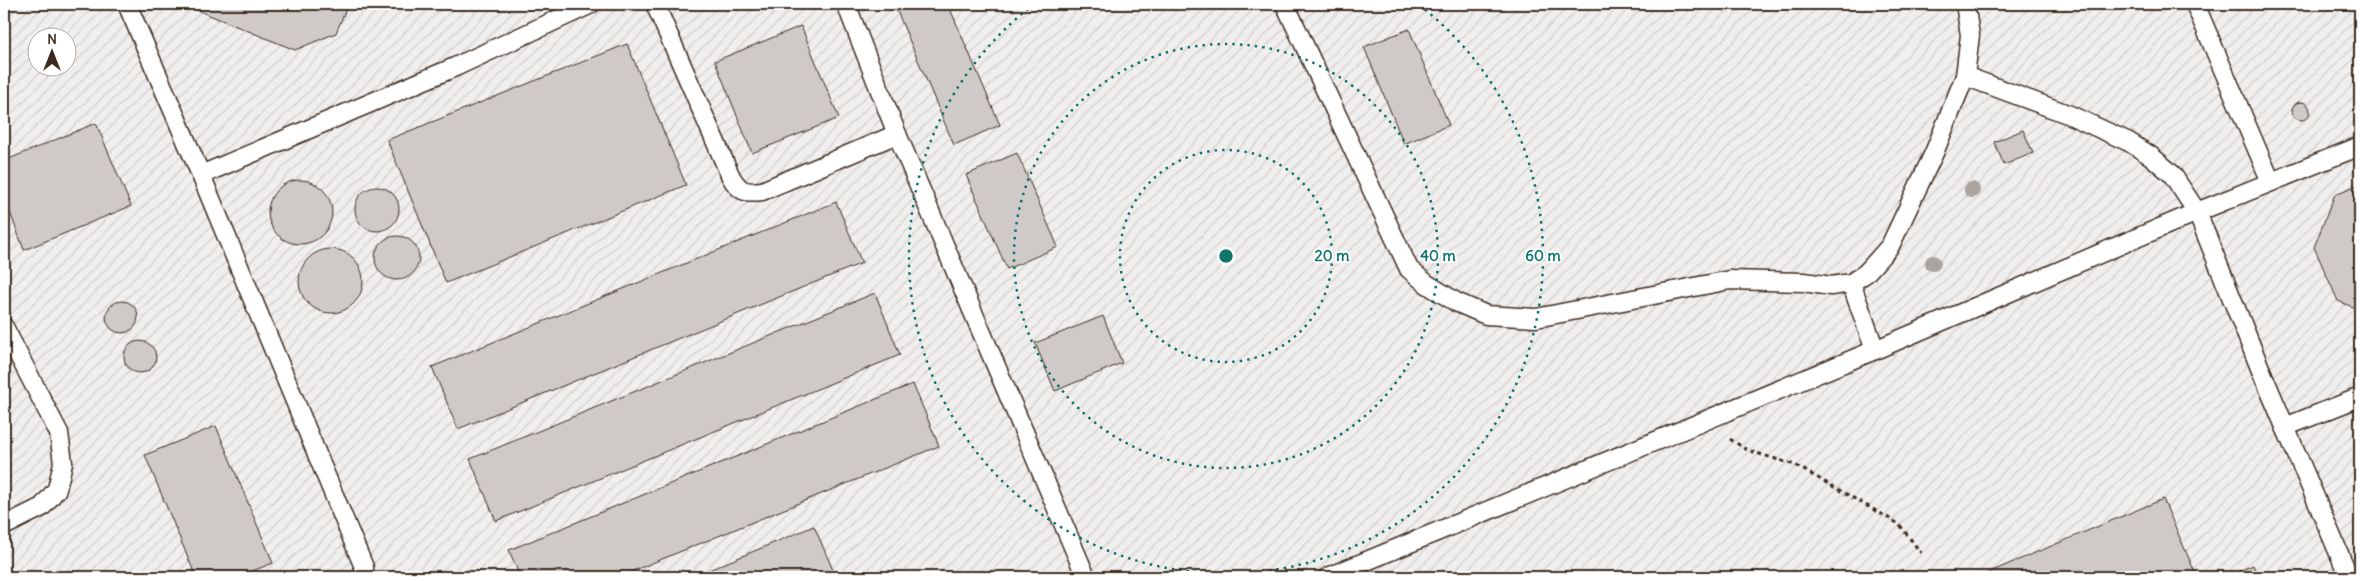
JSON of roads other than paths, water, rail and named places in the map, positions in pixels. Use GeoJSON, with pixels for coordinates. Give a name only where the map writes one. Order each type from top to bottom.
{"type":"FeatureCollection","features":[{"type":"Feature","properties":{"kind":"lane"},"geometry":{"type":"LineString","coordinates":[[127,4],[202,175],[364,567],[364,577]]}},
{"type":"Feature","properties":{"kind":"lane"},"geometry":{"type":"LineString","coordinates":[[202,175],[455,67],[592,4]]}},
{"type":"Feature","properties":{"kind":"lane"},"geometry":{"type":"LineString","coordinates":[[655,4],[731,177],[739,189],[746,193],[762,191],[897,134]]}},
{"type":"Feature","properties":{"kind":"lane"},"geometry":{"type":"LineString","coordinates":[[846,4],[897,134],[1086,577]]}},
{"type":"Feature","properties":{"kind":"lane"},"geometry":{"type":"LineString","coordinates":[[1285,4],[1409,269],[1427,284],[1456,302],[1486,315],[1536,318],[1730,280],[1786,281],[1831,286],[1851,283],[1866,273],[1890,246],[1934,153],[1964,76],[1970,35],[1965,4]]}},
{"type":"Feature","properties":{"kind":"lane"},"geometry":{"type":"LineString","coordinates":[[2196,4],[2271,182]]}},
{"type":"Feature","properties":{"kind":"lane"},"geometry":{"type":"LineString","coordinates":[[1964,76],[2070,116],[2129,142],[2151,156],[2172,174],[2197,212],[2349,577]]}},
{"type":"Feature","properties":{"kind":"lane"},"geometry":{"type":"LineString","coordinates":[[1328,577],[1875,350],[2197,212],[2360,146]]}},
{"type":"Feature","properties":{"kind":"lane"},"geometry":{"type":"LineString","coordinates":[[1851,283],[1875,350]]}},
{"type":"Feature","properties":{"kind":"lane"},"geometry":{"type":"LineString","coordinates":[[4,327],[59,433],[63,463],[57,489],[42,507],[4,526]]}},
{"type":"Feature","properties":{"kind":"lane"},"geometry":{"type":"LineString","coordinates":[[2285,427],[2360,397]]}}]}
